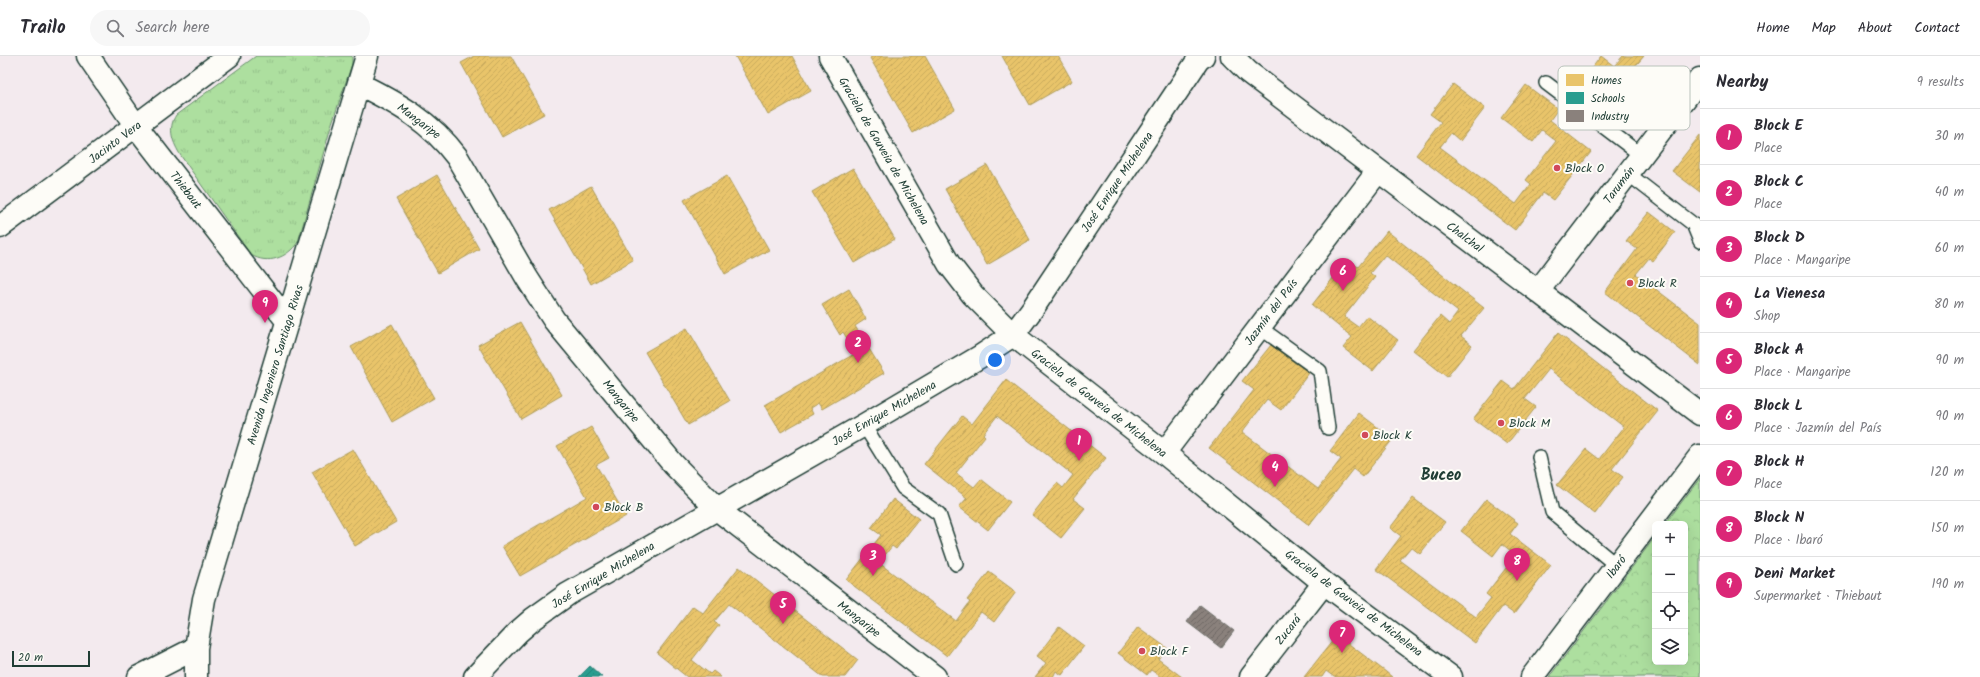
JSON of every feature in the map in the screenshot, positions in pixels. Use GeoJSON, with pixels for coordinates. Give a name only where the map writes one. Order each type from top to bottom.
{"type":"FeatureCollection","features":[{"type":"Feature","properties":{"kind":"street","name":"Thiebaut"},"geometry":{"type":"LineString","coordinates":[[88,56],[136,126],[288,322]]}},
{"type":"Feature","properties":{"kind":"street","name":"Jacinto Vera"},"geometry":{"type":"LineString","coordinates":[[0,227],[229,56]]}},
{"type":"Feature","properties":{"kind":"street","name":"Avenida Ingeniero Santiago Rivas"},"geometry":{"type":"LineString","coordinates":[[196,677],[196,648],[204,599],[367,56]]}},
{"type":"Feature","properties":{"kind":"street","name":"Graciela de Gouveia de Michelena"},"geometry":{"type":"LineString","coordinates":[[830,56],[949,264],[973,295],[1013,335],[1164,453],[1324,583],[1451,677]]}},
{"type":"Feature","properties":{"kind":"street","name":"José Enrique Michelena"},"geometry":{"type":"LineString","coordinates":[[475,677],[518,632],[558,601],[595,578],[864,425],[981,356],[1013,335],[1033,308],[1198,60],[1203,56]]}},
{"type":"Feature","properties":{"kind":"street","name":"Chalchal"},"geometry":{"type":"LineString","coordinates":[[1232,56],[1248,72],[1700,414]]}},
{"type":"Feature","properties":{"kind":"street","name":"Tarumán"},"geometry":{"type":"LineString","coordinates":[[1690,92],[1700,79]]}},
{"type":"Feature","properties":{"kind":"street","name":"Mangaripe"},"geometry":{"type":"LineString","coordinates":[[359,84],[399,104],[430,126],[444,139],[458,157],[527,278],[554,320],[674,465],[718,509],[934,677]]}},
{"type":"Feature","properties":{"kind":"street","name":"Tarumán"},"geometry":{"type":"LineString","coordinates":[[1538,292],[1660,130]]}},
{"type":"Feature","properties":{"kind":"street","name":"Jazmín del País"},"geometry":{"type":"LineString","coordinates":[[1164,453],[1378,171]]}},
{"type":"Feature","properties":{"kind":"street","name":"Ibaró"},"geometry":{"type":"LineString","coordinates":[[1532,677],[1700,456]]}},
{"type":"Feature","properties":{"kind":"street","name":"Zucará"},"geometry":{"type":"LineString","coordinates":[[1251,677],[1324,583]]}},
{"type":"Feature","properties":{"kind":"street"},"geometry":{"type":"LineString","coordinates":[[139,677],[196,648]]}},
{"type":"Feature","properties":{"kind":"lane"},"geometry":{"type":"LineString","coordinates":[[1546,84],[1558,93]]}},
{"type":"Feature","properties":{"kind":"lane"},"geometry":{"type":"LineString","coordinates":[[1608,130],[1641,155]]}},
{"type":"Feature","properties":{"kind":"lane"},"geometry":{"type":"LineString","coordinates":[[1627,174],[1693,224],[1700,242]]}},
{"type":"Feature","properties":{"kind":"lane"},"geometry":{"type":"LineString","coordinates":[[1259,327],[1320,371],[1328,428]]}},
{"type":"Feature","properties":{"kind":"lane"},"geometry":{"type":"LineString","coordinates":[[864,425],[902,488],[939,514],[956,564]]}},
{"type":"Feature","properties":{"kind":"lane"},"geometry":{"type":"LineString","coordinates":[[1539,457],[1552,512],[1617,566]]}},
{"type":"Feature","properties":{"kind":"green space"},"geometry":{"type":"Polygon","coordinates":[[[256,56],[352,56],[352,64],[332,123],[298,242],[294,248],[283,256],[270,260],[257,258],[251,255],[181,156],[172,136],[172,125],[176,115],[256,56]]]}},
{"type":"Feature","properties":{"kind":"green space"},"geometry":{"type":"Polygon","coordinates":[[[1700,478],[1700,677],[1549,677],[1652,541],[1652,665],[1688,665],[1688,521],[1667,521],[1700,478]]]}},
{"type":"Feature","properties":{"kind":"building: Homes"},"geometry":{"type":"Polygon","coordinates":[[[474,56],[511,56],[544,114],[502,137],[461,63],[474,56]]]}},
{"type":"Feature","properties":{"kind":"building: Homes"},"geometry":{"type":"Polygon","coordinates":[[[735,56],[792,56],[811,91],[768,115],[735,56]]]}},
{"type":"Feature","properties":{"kind":"building: Homes"},"geometry":{"type":"Polygon","coordinates":[[[873,56],[925,56],[955,109],[913,133],[870,58],[873,56]]]}},
{"type":"Feature","properties":{"kind":"building: Homes"},"geometry":{"type":"Polygon","coordinates":[[[1002,56],[1058,56],[1072,81],[1030,105],[1002,56]]]}},
{"type":"Feature","properties":{"kind":"building: Homes"},"geometry":{"type":"Polygon","coordinates":[[[1601,56],[1614,66],[1593,66],[1601,56]]]}},
{"type":"Feature","properties":{"kind":"building: Homes"},"geometry":{"type":"Polygon","coordinates":[[[1623,56],[1644,56],[1636,66],[1614,66],[1623,56]]]}},
{"type":"Feature","properties":{"kind":"building: Homes","name":"Block O"},"geometry":{"type":"Polygon","coordinates":[[[1453,84],[1485,108],[1460,141],[1451,133],[1440,147],[1516,204],[1531,184],[1526,180],[1556,141],[1542,130],[1533,142],[1501,118],[1526,85],[1558,109],[1550,120],[1558,126],[1558,130],[1563,130],[1591,152],[1553,200],[1543,193],[1515,230],[1416,155],[1441,122],[1430,114],[1453,84]]]}},
{"type":"Feature","properties":{"kind":"building: Homes"},"geometry":{"type":"Polygon","coordinates":[[[1700,135],[1700,192],[1672,171],[1700,135]]]}},
{"type":"Feature","properties":{"kind":"building: Homes"},"geometry":{"type":"Polygon","coordinates":[[[987,165],[1030,240],[987,265],[945,189],[987,165]]]}},
{"type":"Feature","properties":{"kind":"building: Homes"},"geometry":{"type":"Polygon","coordinates":[[[853,168],[895,239],[854,263],[812,192],[853,168]]]}},
{"type":"Feature","properties":{"kind":"building: Homes"},"geometry":{"type":"Polygon","coordinates":[[[437,175],[479,249],[438,273],[396,199],[437,175]]]}},
{"type":"Feature","properties":{"kind":"building: Homes"},"geometry":{"type":"Polygon","coordinates":[[[727,176],[769,250],[725,274],[684,200],[727,176]]]}},
{"type":"Feature","properties":{"kind":"building: Homes"},"geometry":{"type":"Polygon","coordinates":[[[591,186],[633,260],[591,284],[549,210],[591,186]]]}},
{"type":"Feature","properties":{"kind":"building: Homes","name":"Block R"},"geometry":{"type":"Polygon","coordinates":[[[1649,212],[1675,232],[1653,261],[1649,258],[1636,274],[1700,323],[1700,365],[1605,292],[1637,249],[1626,241],[1649,212]]]}},
{"type":"Feature","properties":{"kind":"building: Homes"},"geometry":{"type":"Polygon","coordinates":[[[1387,231],[1484,308],[1461,336],[1472,345],[1447,377],[1413,350],[1440,316],[1449,324],[1458,312],[1385,255],[1370,273],[1375,277],[1344,317],[1358,327],[1367,316],[1398,340],[1373,371],[1343,348],[1352,337],[1312,305],[1348,259],[1358,267],[1387,231]]]}},
{"type":"Feature","properties":{"kind":"building: Homes"},"geometry":{"type":"Polygon","coordinates":[[[849,289],[866,319],[855,326],[884,373],[822,409],[818,403],[810,408],[813,414],[781,432],[765,405],[856,353],[843,332],[840,335],[822,305],[849,289]]]}},
{"type":"Feature","properties":{"kind":"building: Homes"},"geometry":{"type":"Polygon","coordinates":[[[520,322],[562,395],[521,419],[478,345],[520,322]]]}},
{"type":"Feature","properties":{"kind":"building: Homes"},"geometry":{"type":"Polygon","coordinates":[[[392,324],[434,398],[392,422],[351,347],[392,324]]]}},
{"type":"Feature","properties":{"kind":"building: Homes"},"geometry":{"type":"Polygon","coordinates":[[[687,328],[730,401],[688,425],[645,352],[687,328]]]}},
{"type":"Feature","properties":{"kind":"building: Homes","name":"Block M"},"geometry":{"type":"Polygon","coordinates":[[[1558,333],[1658,411],[1612,469],[1623,477],[1595,514],[1557,485],[1586,449],[1599,459],[1624,427],[1549,369],[1525,399],[1536,407],[1507,444],[1473,419],[1503,381],[1514,389],[1558,333]]]}},
{"type":"Feature","properties":{"kind":"building: Homes","name":"Block K"},"geometry":{"type":"Polygon","coordinates":[[[1271,345],[1309,373],[1281,410],[1267,400],[1242,432],[1318,489],[1341,459],[1330,451],[1359,413],[1393,439],[1363,477],[1353,469],[1309,525],[1209,448],[1254,390],[1242,381],[1271,345]]]}},
{"type":"Feature","properties":{"kind":"building: Homes"},"geometry":{"type":"Polygon","coordinates":[[[1006,380],[1106,458],[1073,499],[1085,508],[1061,538],[1032,515],[1057,483],[1063,488],[1073,475],[997,416],[983,434],[985,436],[956,473],[974,487],[981,479],[1010,502],[988,530],[959,507],[967,498],[924,464],[962,416],[972,424],[1006,380]]]}},
{"type":"Feature","properties":{"kind":"building: Homes","name":"Block B"},"geometry":{"type":"Polygon","coordinates":[[[591,427],[609,458],[596,465],[626,516],[520,576],[502,546],[587,497],[557,446],[591,427]]]}},
{"type":"Feature","properties":{"kind":"building: Homes"},"geometry":{"type":"Polygon","coordinates":[[[353,449],[396,522],[355,546],[312,472],[353,449]]]}},
{"type":"Feature","properties":{"kind":"building: Homes"},"geometry":{"type":"Polygon","coordinates":[[[1413,498],[1445,522],[1420,554],[1411,547],[1400,560],[1476,617],[1491,598],[1486,594],[1516,555],[1502,544],[1493,556],[1461,531],[1486,499],[1518,523],[1510,534],[1551,565],[1514,614],[1503,606],[1475,643],[1376,569],[1401,536],[1390,528],[1413,498]]]}},
{"type":"Feature","properties":{"kind":"building: Homes"},"geometry":{"type":"Polygon","coordinates":[[[893,499],[919,519],[896,549],[892,546],[879,563],[956,621],[970,602],[967,600],[989,572],[1016,592],[994,622],[981,612],[947,656],[846,580],[881,535],[871,528],[893,499]]]}},
{"type":"Feature","properties":{"kind":"building: Homes"},"geometry":{"type":"Polygon","coordinates":[[[739,567],[858,660],[845,677],[823,677],[729,604],[714,622],[719,625],[692,660],[710,674],[713,671],[721,677],[687,677],[657,653],[693,606],[703,613],[739,567]]]}},
{"type":"Feature","properties":{"kind":"building: Homes"},"geometry":{"type":"Polygon","coordinates":[[[1059,627],[1084,646],[1062,675],[1056,671],[1053,677],[1035,677],[1046,663],[1037,656],[1059,627]]]}},
{"type":"Feature","properties":{"kind":"building: Homes","name":"Block F"},"geometry":{"type":"Polygon","coordinates":[[[1138,627],[1167,648],[1158,659],[1182,677],[1161,677],[1151,670],[1147,675],[1118,653],[1138,627]]]}},
{"type":"Feature","properties":{"kind":"building: Homes"},"geometry":{"type":"Polygon","coordinates":[[[1337,635],[1392,677],[1334,677],[1326,671],[1322,677],[1304,677],[1337,635]]]}},
{"type":"Feature","properties":{"kind":"building: Schools"},"geometry":{"type":"Polygon","coordinates":[[[590,666],[602,677],[579,677],[590,666]]]}},
{"type":"Feature","properties":{"kind":"building: Industry"},"geometry":{"type":"Polygon","coordinates":[[[1200,605],[1234,631],[1221,648],[1187,622],[1200,605]]]}},
{"type":"Feature","properties":{"kind":"place","name":"Block O"},"geometry":{"type":"Point","coordinates":[1557,168]}},
{"type":"Feature","properties":{"kind":"place","name":"Block R"},"geometry":{"type":"Point","coordinates":[1630,283]}},
{"type":"Feature","properties":{"kind":"place","name":"Block L"},"geometry":{"type":"Point","coordinates":[1343,291]}},
{"type":"Feature","properties":{"kind":"place","name":"Deni Market"},"geometry":{"type":"Point","coordinates":[265,323]}},
{"type":"Feature","properties":{"kind":"place","name":"Block C"},"geometry":{"type":"Point","coordinates":[858,363]}},
{"type":"Feature","properties":{"kind":"place","name":"Block M"},"geometry":{"type":"Point","coordinates":[1501,423]}},
{"type":"Feature","properties":{"kind":"place","name":"Block K"},"geometry":{"type":"Point","coordinates":[1365,435]}},
{"type":"Feature","properties":{"kind":"place","name":"Block E"},"geometry":{"type":"Point","coordinates":[1079,461]}},
{"type":"Feature","properties":{"kind":"place","name":"La Vienesa"},"geometry":{"type":"Point","coordinates":[1275,487]}},
{"type":"Feature","properties":{"kind":"place","name":"Block B"},"geometry":{"type":"Point","coordinates":[596,507]}},
{"type":"Feature","properties":{"kind":"place","name":"Block D"},"geometry":{"type":"Point","coordinates":[873,576]}},
{"type":"Feature","properties":{"kind":"place","name":"Block N"},"geometry":{"type":"Point","coordinates":[1517,581]}},
{"type":"Feature","properties":{"kind":"place","name":"Block A"},"geometry":{"type":"Point","coordinates":[783,624]}},
{"type":"Feature","properties":{"kind":"place","name":"Block F"},"geometry":{"type":"Point","coordinates":[1142,651]}},
{"type":"Feature","properties":{"kind":"place","name":"Block H"},"geometry":{"type":"Point","coordinates":[1342,653]}},
{"type":"Feature","properties":{"kind":"district","name":"Buceo"},"geometry":{"type":"Point","coordinates":[1441,474]}}]}
